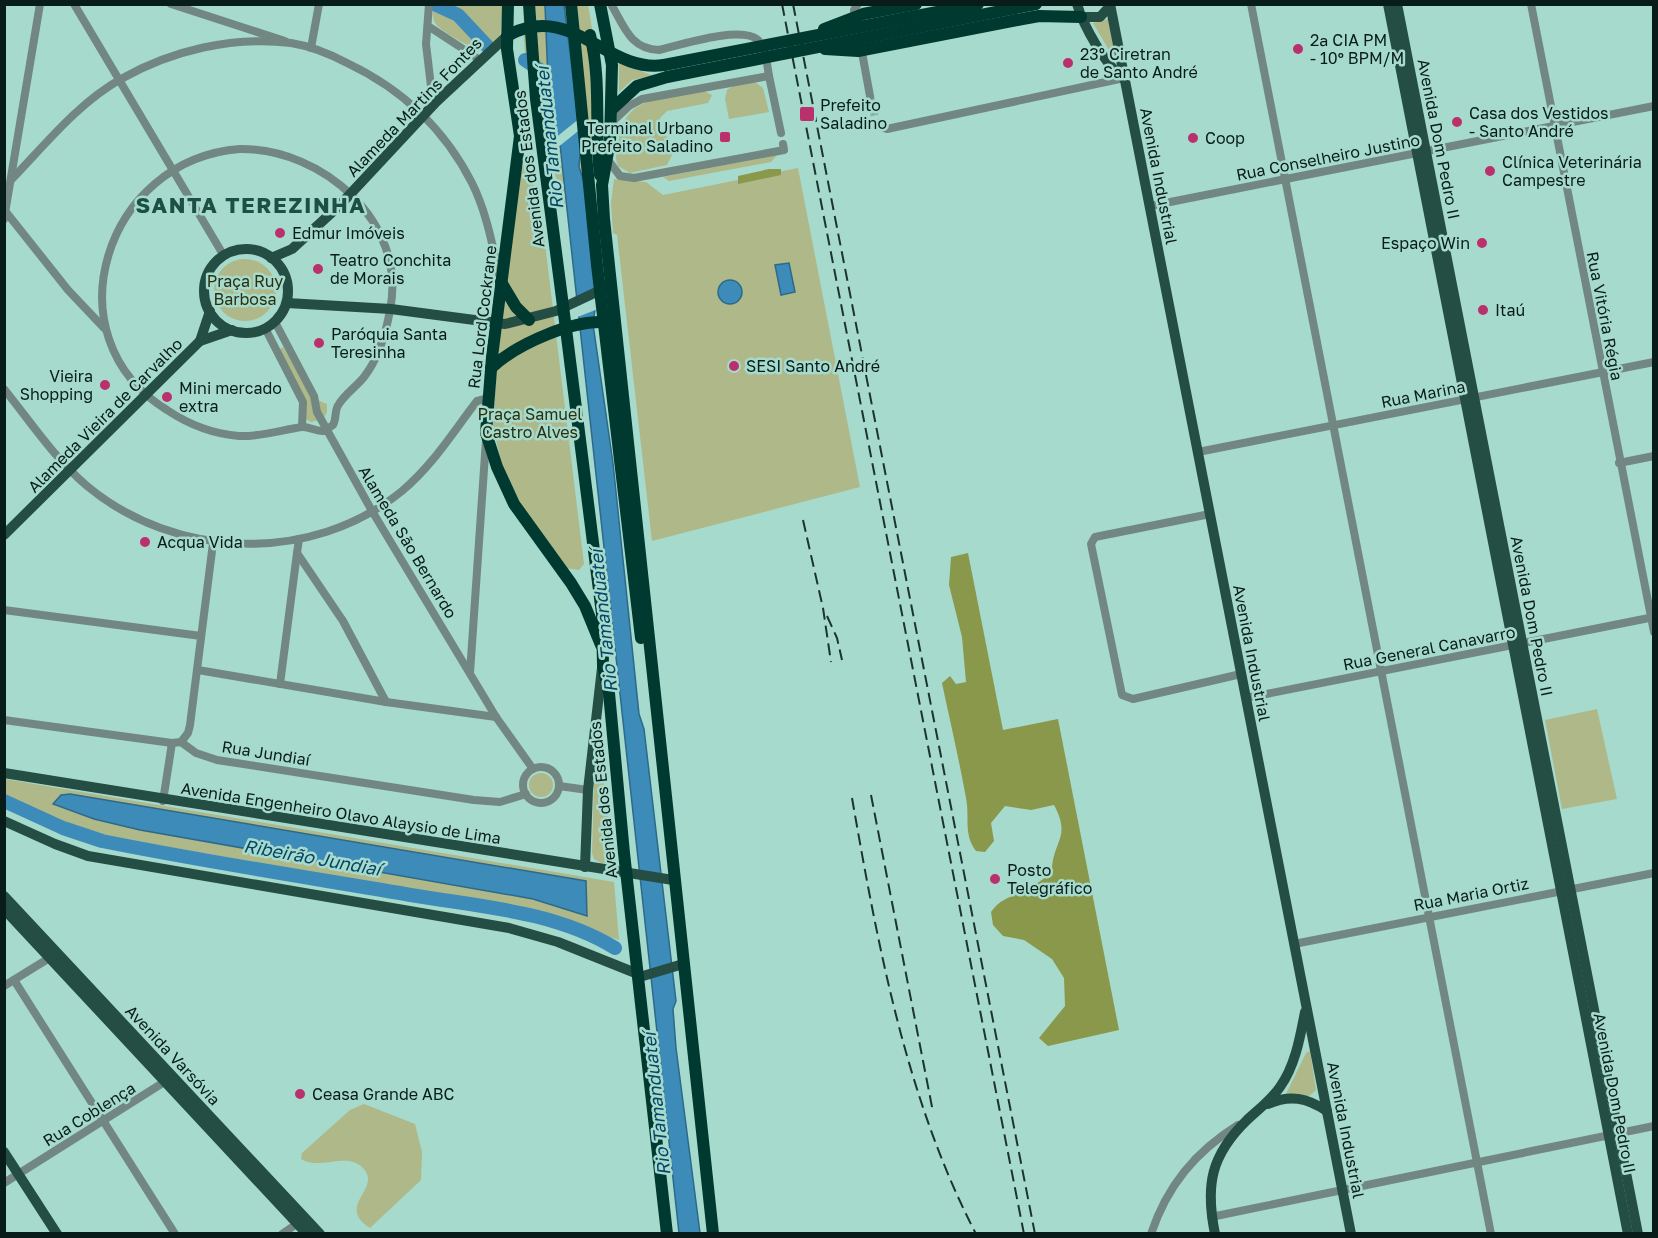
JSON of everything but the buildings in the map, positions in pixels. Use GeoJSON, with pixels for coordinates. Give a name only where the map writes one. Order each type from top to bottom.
{"type":"FeatureCollection","features":[{"type":"Feature","properties":{"kind":"highway","name":"Avenida dos Estados"},"geometry":{"type":"LineString","coordinates":[[508,4],[509,67],[518,109]]}},
{"type":"Feature","properties":{"kind":"highway","name":"Avenida dos Estados"},"geometry":{"type":"LineString","coordinates":[[528,4],[550,212],[602,614],[603,666],[609,693],[632,874],[667,1233]]}},
{"type":"Feature","properties":{"kind":"highway"},"geometry":{"type":"LineString","coordinates":[[571,4],[597,265],[641,639],[653,684]]}},
{"type":"Feature","properties":{"kind":"highway"},"geometry":{"type":"LineString","coordinates":[[600,4],[610,46],[611,110],[607,159],[602,185]]}},
{"type":"Feature","properties":{"kind":"highway"},"geometry":{"type":"LineString","coordinates":[[808,42],[851,17],[916,4]]}},
{"type":"Feature","properties":{"kind":"highway"},"geometry":{"type":"LineString","coordinates":[[611,110],[637,86],[665,71],[978,4]]}},
{"type":"Feature","properties":{"kind":"highway"},"geometry":{"type":"LineString","coordinates":[[808,42],[1036,4]]}},
{"type":"Feature","properties":{"kind":"highway"},"geometry":{"type":"LineString","coordinates":[[808,42],[858,51],[1017,20],[1079,11]]}},
{"type":"Feature","properties":{"kind":"highway"},"geometry":{"type":"LineString","coordinates":[[507,36],[520,25],[533,20],[553,19],[574,26],[643,64],[665,71]]}},
{"type":"Feature","properties":{"kind":"highway"},"geometry":{"type":"LineString","coordinates":[[509,67],[520,25]]}},
{"type":"Feature","properties":{"kind":"highway"},"geometry":{"type":"LineString","coordinates":[[590,35],[597,68],[597,150],[646,591],[668,879],[713,1233]]}},
{"type":"Feature","properties":{"kind":"highway","name":"Rua Lord Cockrane"},"geometry":{"type":"LineString","coordinates":[[486,433],[496,324],[519,146],[518,109]]}},
{"type":"Feature","properties":{"kind":"highway"},"geometry":{"type":"LineString","coordinates":[[501,282],[516,307],[529,320]]}},
{"type":"Feature","properties":{"kind":"highway"},"geometry":{"type":"LineString","coordinates":[[491,368],[512,352],[562,329],[600,322],[616,324]]}},
{"type":"Feature","properties":{"kind":"highway"},"geometry":{"type":"LineString","coordinates":[[486,433],[505,488],[524,521],[571,583],[585,606],[602,646]]}},
{"type":"Feature","properties":{"kind":"main road","name":"Avenida Dom Pedro II"},"geometry":{"type":"LineString","coordinates":[[1388,4],[1421,152],[1470,398],[1613,1134],[1628,1233]]}},
{"type":"Feature","properties":{"kind":"main road","name":"Avenida Dom Pedro II"},"geometry":{"type":"LineString","coordinates":[[1398,4],[1421,152]]}},
{"type":"Feature","properties":{"kind":"main road"},"geometry":{"type":"LineString","coordinates":[[1079,11],[1100,17],[1110,5]]}},
{"type":"Feature","properties":{"kind":"main road","name":"Avenida Industrial"},"geometry":{"type":"LineString","coordinates":[[1110,5],[1351,1233]]}},
{"type":"Feature","properties":{"kind":"main road"},"geometry":{"type":"LineString","coordinates":[[1079,11],[1104,55],[1125,78]]}},
{"type":"Feature","properties":{"kind":"main road","name":"Alameda Martins Fontes"},"geometry":{"type":"LineString","coordinates":[[271,258],[292,249],[351,193],[436,102],[507,36]]}},
{"type":"Feature","properties":{"kind":"main road"},"geometry":{"type":"LineString","coordinates":[[285,275],[271,258],[246,249],[224,256],[213,266],[207,278],[205,294],[210,311],[218,321],[232,330],[247,333],[265,328],[275,322],[287,303],[288,289],[285,275],[292,249]]}},
{"type":"Feature","properties":{"kind":"main road"},"geometry":{"type":"LineString","coordinates":[[287,303],[391,309],[496,324],[529,320],[560,310],[612,286]]}},
{"type":"Feature","properties":{"kind":"main road","name":"Alameda Vieira de Carvalho"},"geometry":{"type":"LineString","coordinates":[[200,341],[210,311]]}},
{"type":"Feature","properties":{"kind":"main road","name":"Alameda Vieira de Carvalho"},"geometry":{"type":"LineString","coordinates":[[4,535],[200,341],[232,330]]}},
{"type":"Feature","properties":{"kind":"main road"},"geometry":{"type":"LineString","coordinates":[[585,867],[588,790],[603,666]]}},
{"type":"Feature","properties":{"kind":"main road","name":"Avenida Engenheiro Olavo Alaysio de Lima"},"geometry":{"type":"LineString","coordinates":[[4,773],[164,801],[668,879]]}},
{"type":"Feature","properties":{"kind":"main road"},"geometry":{"type":"LineString","coordinates":[[4,821],[55,844],[99,858],[509,928],[558,942],[643,975],[678,966]]}},
{"type":"Feature","properties":{"kind":"main road","name":"Avenida Varsóvia"},"geometry":{"type":"LineString","coordinates":[[4,896],[54,955],[302,1221],[320,1233]]}},
{"type":"Feature","properties":{"kind":"main road","name":"Avenida Varsóvia"},"geometry":{"type":"LineString","coordinates":[[4,909],[54,955]]}},
{"type":"Feature","properties":{"kind":"main road"},"geometry":{"type":"LineString","coordinates":[[1265,1106],[1281,1086],[1290,1068],[1306,1006]]}},
{"type":"Feature","properties":{"kind":"main road"},"geometry":{"type":"LineString","coordinates":[[1215,1233],[1209,1192],[1220,1155],[1249,1118],[1278,1100],[1300,1098],[1327,1111]]}},
{"type":"Feature","properties":{"kind":"main road","name":"Avenida Dom Pedro II"},"geometry":{"type":"LineString","coordinates":[[1613,1134],[1638,1233]]}},
{"type":"Feature","properties":{"kind":"main road"},"geometry":{"type":"LineString","coordinates":[[4,1152],[57,1233]]}},
{"type":"Feature","properties":{"kind":"main road","name":"Avenida Varsóvia"},"geometry":{"type":"LineString","coordinates":[[302,1221],[307,1233]]}},
{"type":"Feature","properties":{"kind":"street"},"geometry":{"type":"LineString","coordinates":[[40,4],[5,216],[68,290],[104,328],[120,367],[145,396],[191,424],[223,433],[259,435],[302,427],[318,432],[328,430],[335,422],[339,403],[371,366],[391,309],[390,275],[384,248],[368,215],[351,193],[328,174],[309,163],[267,151],[240,149],[218,152],[174,169],[138,198],[117,234],[105,275],[104,328]]}},
{"type":"Feature","properties":{"kind":"street"},"geometry":{"type":"LineString","coordinates":[[74,4],[224,256]]}},
{"type":"Feature","properties":{"kind":"street"},"geometry":{"type":"LineString","coordinates":[[171,4],[335,57],[380,80],[424,114],[440,133],[476,192],[501,282]]}},
{"type":"Feature","properties":{"kind":"street"},"geometry":{"type":"LineString","coordinates":[[311,48],[319,4]]}},
{"type":"Feature","properties":{"kind":"street"},"geometry":{"type":"LineString","coordinates":[[611,4],[629,36],[646,48],[659,50],[735,34],[750,35],[760,42],[781,133]]}},
{"type":"Feature","properties":{"kind":"street"},"geometry":{"type":"LineString","coordinates":[[858,4],[854,15],[870,96]]}},
{"type":"Feature","properties":{"kind":"street"},"geometry":{"type":"LineString","coordinates":[[1251,4],[1491,1233]]}},
{"type":"Feature","properties":{"kind":"street","name":"Rua Vitória Régia"},"geometry":{"type":"LineString","coordinates":[[1531,4],[1653,632]]}},
{"type":"Feature","properties":{"kind":"street"},"geometry":{"type":"LineString","coordinates":[[429,6],[426,44],[432,95],[436,102]]}},
{"type":"Feature","properties":{"kind":"street"},"geometry":{"type":"LineString","coordinates":[[428,26],[480,60]]}},
{"type":"Feature","properties":{"kind":"street"},"geometry":{"type":"LineString","coordinates":[[11,180],[72,117],[120,80],[167,57],[227,44],[292,43]]}},
{"type":"Feature","properties":{"kind":"street"},"geometry":{"type":"LineString","coordinates":[[611,123],[629,106],[642,99],[769,76]]}},
{"type":"Feature","properties":{"kind":"street"},"geometry":{"type":"LineString","coordinates":[[877,125],[887,129],[1125,78]]}},
{"type":"Feature","properties":{"kind":"street","name":"Rua Conselheiro Justino"},"geometry":{"type":"LineString","coordinates":[[1149,206],[1653,106]]}},
{"type":"Feature","properties":{"kind":"street"},"geometry":{"type":"LineString","coordinates":[[607,159],[620,176],[634,178],[784,150],[783,144]]}},
{"type":"Feature","properties":{"kind":"street","name":"Alameda São Bernardo"},"geometry":{"type":"LineString","coordinates":[[275,322],[314,396],[317,412],[372,512],[496,717],[533,769]]}},
{"type":"Feature","properties":{"kind":"street"},"geometry":{"type":"LineString","coordinates":[[265,328],[303,402],[302,427]]}},
{"type":"Feature","properties":{"kind":"street","name":"Rua Marina"},"geometry":{"type":"LineString","coordinates":[[1198,452],[1653,362]]}},
{"type":"Feature","properties":{"kind":"street"},"geometry":{"type":"LineString","coordinates":[[4,389],[70,470],[110,504],[135,517],[213,543],[245,544],[299,539],[347,524],[372,512],[403,490],[426,469],[477,401],[489,398]]}},
{"type":"Feature","properties":{"kind":"street","name":"Rua Lord Cockrane"},"geometry":{"type":"LineString","coordinates":[[470,673],[486,433]]}},
{"type":"Feature","properties":{"kind":"street"},"geometry":{"type":"LineString","coordinates":[[1619,463],[1653,456]]}},
{"type":"Feature","properties":{"kind":"street"},"geometry":{"type":"LineString","coordinates":[[1210,514],[1092,539],[1121,692],[1126,698],[1133,699],[1241,674]]}},
{"type":"Feature","properties":{"kind":"street"},"geometry":{"type":"LineString","coordinates":[[280,684],[299,539]]}},
{"type":"Feature","properties":{"kind":"street"},"geometry":{"type":"LineString","coordinates":[[4,720],[172,743],[181,742],[189,733],[213,543]]}},
{"type":"Feature","properties":{"kind":"street"},"geometry":{"type":"LineString","coordinates":[[297,554],[343,621],[386,702]]}},
{"type":"Feature","properties":{"kind":"street"},"geometry":{"type":"LineString","coordinates":[[4,609],[201,636]]}},
{"type":"Feature","properties":{"kind":"street","name":"Rua General Canavarro"},"geometry":{"type":"LineString","coordinates":[[1246,698],[1652,618]]}},
{"type":"Feature","properties":{"kind":"street"},"geometry":{"type":"LineString","coordinates":[[198,670],[386,702],[496,717]]}},
{"type":"Feature","properties":{"kind":"street","name":"Rua Jundiaí"},"geometry":{"type":"LineString","coordinates":[[181,742],[196,753],[217,760],[474,800],[500,802],[526,794]]}},
{"type":"Feature","properties":{"kind":"street"},"geometry":{"type":"LineString","coordinates":[[164,801],[172,743]]}},
{"type":"Feature","properties":{"kind":"street"},"geometry":{"type":"LineString","coordinates":[[543,767],[553,772],[559,786],[556,795],[548,801],[538,802],[526,794],[525,777],[533,769],[543,767]]}},
{"type":"Feature","properties":{"kind":"street"},"geometry":{"type":"LineString","coordinates":[[559,786],[588,790]]}},
{"type":"Feature","properties":{"kind":"street","name":"Rua Maria Ortiz"},"geometry":{"type":"LineString","coordinates":[[1294,944],[1653,873]]}},
{"type":"Feature","properties":{"kind":"street"},"geometry":{"type":"LineString","coordinates":[[4,986],[54,955]]}},
{"type":"Feature","properties":{"kind":"street"},"geometry":{"type":"LineString","coordinates":[[14,980],[175,1233]]}},
{"type":"Feature","properties":{"kind":"street","name":"Rua Coblença"},"geometry":{"type":"LineString","coordinates":[[4,1183],[169,1079]]}},
{"type":"Feature","properties":{"kind":"street"},"geometry":{"type":"LineString","coordinates":[[1151,1233],[1166,1196],[1197,1156],[1249,1118]]}},
{"type":"Feature","properties":{"kind":"street"},"geometry":{"type":"LineString","coordinates":[[1211,1216],[1653,1126]]}},
{"type":"Feature","properties":{"kind":"street"},"geometry":{"type":"LineString","coordinates":[[1197,1156],[1210,1152],[1220,1155]]}},
{"type":"Feature","properties":{"kind":"street"},"geometry":{"type":"LineString","coordinates":[[282,1233],[302,1221]]}},
{"type":"Feature","properties":{"kind":"green space"},"geometry":{"type":"Polygon","coordinates":[[[494,4],[503,6],[500,37],[484,51],[451,36],[438,27],[433,18],[433,5],[494,4]]]}},
{"type":"Feature","properties":{"kind":"green space"},"geometry":{"type":"Polygon","coordinates":[[[524,5],[545,5],[548,81],[554,131],[560,145],[566,208],[535,108],[526,57],[524,5]]]}},
{"type":"Feature","properties":{"kind":"green space"},"geometry":{"type":"Polygon","coordinates":[[[564,5],[588,5],[592,29],[596,100],[588,194],[579,167],[581,140],[564,5]]]}},
{"type":"Feature","properties":{"kind":"green space"},"geometry":{"type":"Polygon","coordinates":[[[1108,19],[1116,60],[1116,62],[1093,23],[1108,19]]]}},
{"type":"Feature","properties":{"kind":"green space"},"geometry":{"type":"Polygon","coordinates":[[[619,62],[653,76],[632,80],[619,92],[619,62]]]}},
{"type":"Feature","properties":{"kind":"green space"},"geometry":{"type":"Polygon","coordinates":[[[755,82],[763,88],[769,112],[729,119],[725,99],[727,90],[733,86],[755,82]]]}},
{"type":"Feature","properties":{"kind":"green space"},"geometry":{"type":"Polygon","coordinates":[[[704,91],[712,95],[708,103],[667,111],[660,118],[661,133],[669,138],[672,155],[667,165],[630,173],[618,166],[617,146],[623,124],[639,106],[663,97],[704,91]]]}},
{"type":"Feature","properties":{"kind":"green space"},"geometry":{"type":"Polygon","coordinates":[[[777,155],[771,162],[669,181],[663,177],[777,155]]]}},
{"type":"Feature","properties":{"kind":"green space","name":"Praça Samuel Castro Alves"},"geometry":{"type":"Polygon","coordinates":[[[525,165],[530,168],[542,219],[584,564],[579,570],[565,568],[531,524],[505,478],[493,427],[497,362],[521,168],[525,165]]]}},
{"type":"Feature","properties":{"kind":"green space","name":"SESI Santo André"},"geometry":{"type":"Polygon","coordinates":[[[798,168],[860,487],[652,541],[617,235],[613,233],[611,203],[614,179],[646,182],[663,195],[798,168]]]}},
{"type":"Feature","properties":{"kind":"green space"},"geometry":{"type":"Polygon","coordinates":[[[769,169],[781,169],[781,175],[738,184],[738,176],[769,169]]]}},
{"type":"Feature","properties":{"kind":"green space","name":"Praça Ruy Barbosa"},"geometry":{"type":"Polygon","coordinates":[[[245,259],[257,261],[267,268],[274,278],[276,290],[274,302],[267,312],[257,319],[245,321],[233,319],[223,312],[216,302],[214,290],[216,278],[223,268],[233,261],[245,259]]]}},
{"type":"Feature","properties":{"kind":"green space"},"geometry":{"type":"Polygon","coordinates":[[[283,347],[313,398],[327,404],[327,412],[323,419],[311,422],[304,418],[301,405],[275,352],[283,347]]]}},
{"type":"Feature","properties":{"kind":"green space"},"geometry":{"type":"Polygon","coordinates":[[[968,553],[1003,730],[1058,719],[1119,1030],[1048,1046],[1039,1038],[1065,1006],[1064,978],[1052,959],[1024,940],[1003,936],[993,925],[991,912],[999,903],[1023,892],[1052,872],[1061,825],[1054,805],[1031,810],[1005,806],[991,823],[994,841],[985,852],[976,851],[972,845],[968,832],[966,798],[942,683],[950,676],[956,684],[966,682],[962,637],[949,585],[951,557],[968,553]]]}},
{"type":"Feature","properties":{"kind":"green space"},"geometry":{"type":"Polygon","coordinates":[[[1597,709],[1617,799],[1562,809],[1545,720],[1597,709]]]}},
{"type":"Feature","properties":{"kind":"green space"},"geometry":{"type":"Polygon","coordinates":[[[599,738],[610,838],[615,845],[616,864],[601,863],[594,859],[592,853],[594,783],[599,738]]]}},
{"type":"Feature","properties":{"kind":"green space"},"geometry":{"type":"Polygon","coordinates":[[[541,773],[550,776],[553,785],[550,794],[541,797],[532,794],[529,785],[532,776],[541,773]]]}},
{"type":"Feature","properties":{"kind":"green space"},"geometry":{"type":"Polygon","coordinates":[[[5,779],[614,882],[619,940],[533,911],[95,834],[67,826],[5,798],[5,779]]]}},
{"type":"Feature","properties":{"kind":"green space"},"geometry":{"type":"Polygon","coordinates":[[[1310,1051],[1316,1090],[1309,1096],[1286,1094],[1306,1053],[1310,1051]]]}},
{"type":"Feature","properties":{"kind":"green space"},"geometry":{"type":"Polygon","coordinates":[[[364,1104],[415,1124],[422,1152],[421,1180],[370,1228],[360,1220],[357,1212],[358,1204],[368,1183],[368,1176],[363,1168],[349,1161],[317,1163],[301,1159],[302,1153],[350,1110],[364,1104]]]}},
{"type":"Feature","properties":{"kind":"water"},"geometry":{"type":"Polygon","coordinates":[[[545,5],[564,5],[581,140],[579,167],[588,194],[596,302],[593,324],[613,463],[639,714],[644,729],[676,1001],[673,1009],[676,1048],[700,1233],[679,1233],[560,145],[554,131],[548,81],[545,5]]]}},
{"type":"Feature","properties":{"kind":"water"},"geometry":{"type":"Polygon","coordinates":[[[789,263],[795,292],[781,295],[775,265],[789,263]]]}},
{"type":"Feature","properties":{"kind":"water"},"geometry":{"type":"Polygon","coordinates":[[[730,280],[738,284],[742,292],[738,300],[730,304],[722,300],[718,292],[722,284],[730,280]]]}},
{"type":"Feature","properties":{"kind":"water"},"geometry":{"type":"Polygon","coordinates":[[[70,794],[586,881],[587,916],[533,899],[140,830],[94,819],[53,804],[61,795],[70,794]]]}},
{"type":"Feature","properties":{"kind":"pier"},"geometry":{"type":"Polygon","coordinates":[[[580,118],[582,128],[557,148],[554,139],[580,118]]]}},
{"type":"Feature","properties":{"kind":"pier"},"geometry":{"type":"Polygon","coordinates":[[[594,292],[598,309],[575,318],[573,302],[594,292]]]}},
{"type":"Feature","properties":{"kind":"waterway"},"geometry":{"type":"LineString","coordinates":[[434,4],[458,15],[488,47]]}},
{"type":"Feature","properties":{"kind":"waterway","name":"Rio Tamanduateí"},"geometry":{"type":"LineString","coordinates":[[525,60],[560,83]]}},
{"type":"Feature","properties":{"kind":"waterway","name":"Ribeirão Jundiaí"},"geometry":{"type":"LineString","coordinates":[[4,801],[63,828],[102,841],[519,913],[569,926],[615,948]]}},
{"type":"Feature","properties":{"kind":"tunnel"},"geometry":{"type":"LineString","coordinates":[[870,96],[877,125]]}},
{"type":"Feature","properties":{"kind":"railway"},"geometry":{"type":"LineString","coordinates":[[782,4],[1024,1234]]}},
{"type":"Feature","properties":{"kind":"railway"},"geometry":{"type":"LineString","coordinates":[[793,4],[1035,1234]]}},
{"type":"Feature","properties":{"kind":"railway"},"geometry":{"type":"LineString","coordinates":[[803,520],[823,608],[831,662]]}},
{"type":"Feature","properties":{"kind":"railway"},"geometry":{"type":"LineString","coordinates":[[827,616],[837,638],[842,660]]}},
{"type":"Feature","properties":{"kind":"railway"},"geometry":{"type":"LineString","coordinates":[[871,795],[933,1112]]}},
{"type":"Feature","properties":{"kind":"railway"},"geometry":{"type":"LineString","coordinates":[[852,798],[884,965],[913,1076],[952,1183],[976,1234]]}},
{"type":"Feature","properties":{"kind":"place","name":"2ª CIA PM - 10º BPM/M"},"geometry":{"type":"Point","coordinates":[1298,49]}},
{"type":"Feature","properties":{"kind":"place","name":"23° Ciretran de Santo André"},"geometry":{"type":"Point","coordinates":[1068,63]}},
{"type":"Feature","properties":{"kind":"place","name":"Prefeito Saladino"},"geometry":{"type":"Point","coordinates":[807,114]}},
{"type":"Feature","properties":{"kind":"place","name":"Casa dos Vestidos - Santo André"},"geometry":{"type":"Point","coordinates":[1457,122]}},
{"type":"Feature","properties":{"kind":"place","name":"Terminal Urbano Prefeito Saladino"},"geometry":{"type":"Point","coordinates":[725,137]}},
{"type":"Feature","properties":{"kind":"place","name":"Coop"},"geometry":{"type":"Point","coordinates":[1193,138]}},
{"type":"Feature","properties":{"kind":"place","name":"Clínica Veterinária Campestre"},"geometry":{"type":"Point","coordinates":[1490,171]}},
{"type":"Feature","properties":{"kind":"place","name":"Edmur Imóveis"},"geometry":{"type":"Point","coordinates":[280,233]}},
{"type":"Feature","properties":{"kind":"place","name":"Espaço Win"},"geometry":{"type":"Point","coordinates":[1482,243]}},
{"type":"Feature","properties":{"kind":"place","name":"Teatro Conchita de Morais"},"geometry":{"type":"Point","coordinates":[318,269]}},
{"type":"Feature","properties":{"kind":"place","name":"Itaú"},"geometry":{"type":"Point","coordinates":[1483,310]}},
{"type":"Feature","properties":{"kind":"place","name":"Paróquia Santa Teresinha"},"geometry":{"type":"Point","coordinates":[319,343]}},
{"type":"Feature","properties":{"kind":"place","name":"SESI Santo André"},"geometry":{"type":"Point","coordinates":[734,366]}},
{"type":"Feature","properties":{"kind":"place","name":"Vieira Shopping"},"geometry":{"type":"Point","coordinates":[105,385]}},
{"type":"Feature","properties":{"kind":"place","name":"Mini mercado extra"},"geometry":{"type":"Point","coordinates":[167,397]}},
{"type":"Feature","properties":{"kind":"place","name":"Acqua Vida"},"geometry":{"type":"Point","coordinates":[145,542]}},
{"type":"Feature","properties":{"kind":"place","name":"Posto Telegráfico"},"geometry":{"type":"Point","coordinates":[995,879]}},
{"type":"Feature","properties":{"kind":"place","name":"Ceasa Grande ABC"},"geometry":{"type":"Point","coordinates":[300,1094]}},
{"type":"Feature","properties":{"kind":"district","name":"SANTA TEREZINHA"},"geometry":{"type":"Point","coordinates":[251,205]}}]}
